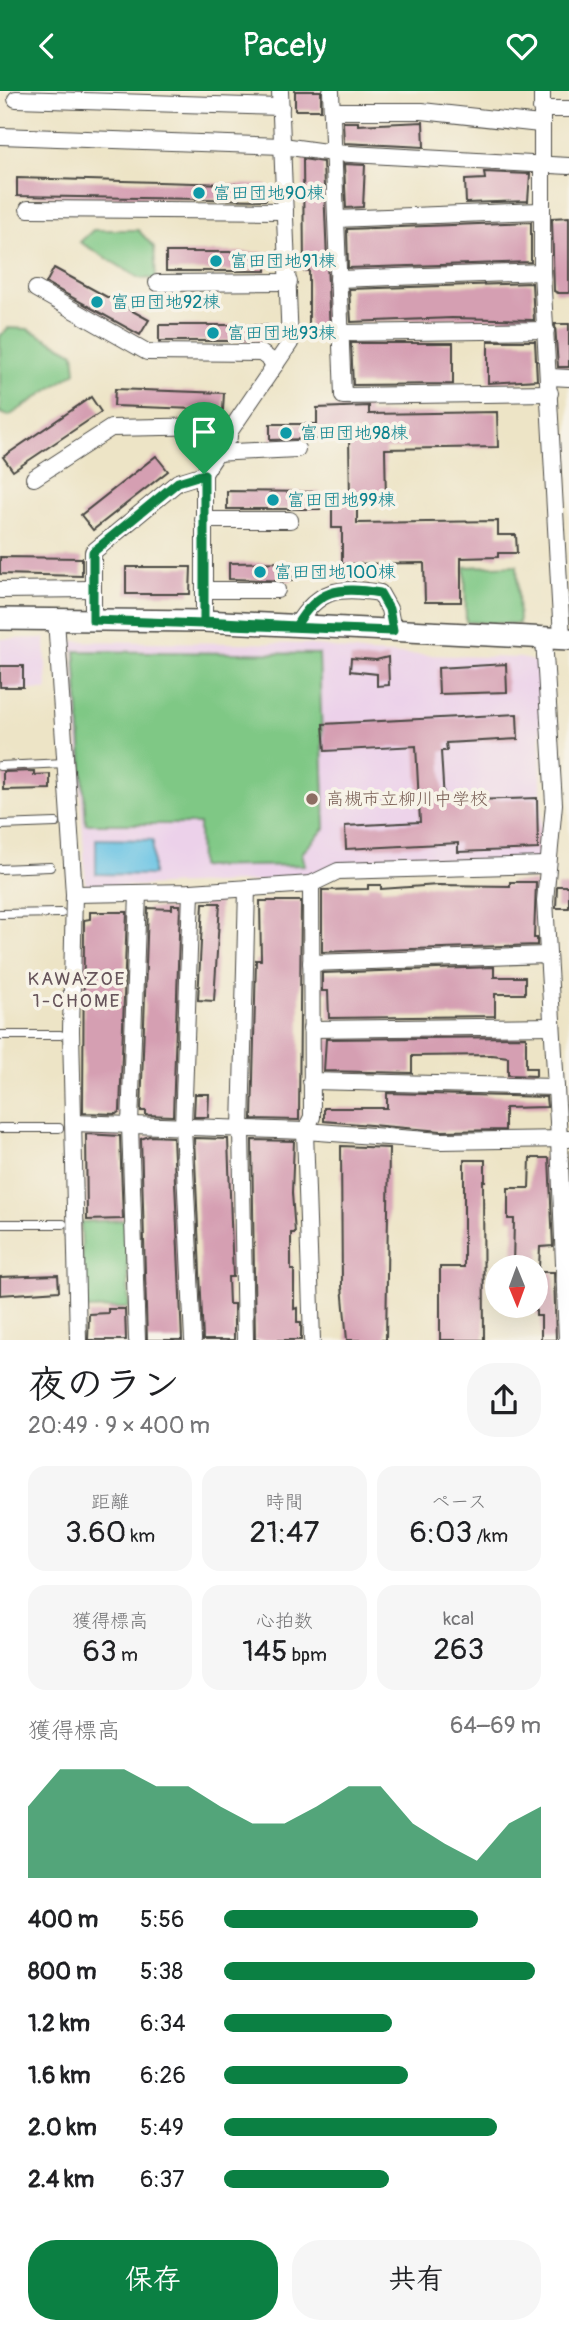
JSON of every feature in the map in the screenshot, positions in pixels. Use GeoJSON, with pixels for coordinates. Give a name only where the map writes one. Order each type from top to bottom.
{"type":"FeatureCollection","features":[{"type":"Feature","properties":{"kind":"street"},"geometry":{"type":"LineString","coordinates":[[331,91],[342,395],[550,385],[569,378]]}},
{"type":"Feature","properties":{"kind":"street"},"geometry":{"type":"LineString","coordinates":[[542,91],[540,211],[550,385],[558,638],[554,804],[546,865],[556,1087],[564,1139],[566,1340]]}},
{"type":"Feature","properties":{"kind":"street"},"geometry":{"type":"LineString","coordinates":[[16,99],[280,99],[290,344],[230,431],[229,437],[214,453],[204,474],[204,621]]}},
{"type":"Feature","properties":{"kind":"street"},"geometry":{"type":"LineString","coordinates":[[332,111],[422,111],[540,116],[569,109]]}},
{"type":"Feature","properties":{"kind":"street"},"geometry":{"type":"LineString","coordinates":[[0,136],[283,146],[333,153],[569,166]]}},
{"type":"Feature","properties":{"kind":"street"},"geometry":{"type":"LineString","coordinates":[[28,209],[285,211]]}},
{"type":"Feature","properties":{"kind":"street"},"geometry":{"type":"LineString","coordinates":[[336,219],[540,211]]}},
{"type":"Feature","properties":{"kind":"street"},"geometry":{"type":"LineString","coordinates":[[338,278],[542,272]]}},
{"type":"Feature","properties":{"kind":"street"},"geometry":{"type":"LineString","coordinates":[[158,283],[289,282]]}},
{"type":"Feature","properties":{"kind":"street"},"geometry":{"type":"LineString","coordinates":[[36,289],[147,352],[261,353],[276,364]]}},
{"type":"Feature","properties":{"kind":"street"},"geometry":{"type":"LineString","coordinates":[[340,333],[546,330]]}},
{"type":"Feature","properties":{"kind":"street"},"geometry":{"type":"LineString","coordinates":[[34,478],[111,428],[214,426],[229,437]]}},
{"type":"Feature","properties":{"kind":"street"},"geometry":{"type":"LineString","coordinates":[[214,453],[297,449]]}},
{"type":"Feature","properties":{"kind":"street"},"geometry":{"type":"LineString","coordinates":[[93,620],[93,552],[178,482],[204,474]]}},
{"type":"Feature","properties":{"kind":"street"},"geometry":{"type":"LineString","coordinates":[[203,520],[290,520]]}},
{"type":"Feature","properties":{"kind":"street"},"geometry":{"type":"LineString","coordinates":[[0,590],[93,589]]}},
{"type":"Feature","properties":{"kind":"street"},"geometry":{"type":"LineString","coordinates":[[204,590],[277,590]]}},
{"type":"Feature","properties":{"kind":"street"},"geometry":{"type":"LineString","coordinates":[[296,626],[309,605],[325,595],[342,591],[367,591],[380,593],[389,609],[393,631]]}},
{"type":"Feature","properties":{"kind":"street"},"geometry":{"type":"LineString","coordinates":[[0,619],[204,621],[558,638]]}},
{"type":"Feature","properties":{"kind":"street"},"geometry":{"type":"LineString","coordinates":[[56,619],[74,894],[66,1125],[78,1340]]}},
{"type":"Feature","properties":{"kind":"street"},"geometry":{"type":"LineString","coordinates":[[74,894],[191,892],[311,884],[338,871],[546,865]]}},
{"type":"Feature","properties":{"kind":"street"},"geometry":{"type":"LineString","coordinates":[[311,884],[312,1117],[305,1131],[313,1340]]}},
{"type":"Feature","properties":{"kind":"street"},"geometry":{"type":"LineString","coordinates":[[245,1340],[241,1129],[247,888]]}},
{"type":"Feature","properties":{"kind":"street"},"geometry":{"type":"LineString","coordinates":[[191,892],[183,1126],[193,1340]]}},
{"type":"Feature","properties":{"kind":"street"},"geometry":{"type":"LineString","coordinates":[[137,1340],[130,1125],[138,893]]}},
{"type":"Feature","properties":{"kind":"street"},"geometry":{"type":"LineString","coordinates":[[311,963],[548,955]]}},
{"type":"Feature","properties":{"kind":"street"},"geometry":{"type":"LineString","coordinates":[[311,1029],[552,1026]]}},
{"type":"Feature","properties":{"kind":"street"},"geometry":{"type":"LineString","coordinates":[[311,1081],[556,1087]]}},
{"type":"Feature","properties":{"kind":"street"},"geometry":{"type":"LineString","coordinates":[[66,1125],[305,1131],[441,1141],[564,1139]]}},
{"type":"Feature","properties":{"kind":"lane"},"geometry":{"type":"LineString","coordinates":[[0,766],[65,763]]}},
{"type":"Feature","properties":{"kind":"lane"},"geometry":{"type":"LineString","coordinates":[[0,825],[56,823]]}},
{"type":"Feature","properties":{"kind":"lane"},"geometry":{"type":"LineString","coordinates":[[0,869],[50,867]]}},
{"type":"Feature","properties":{"kind":"lane"},"geometry":{"type":"LineString","coordinates":[[0,914],[61,913]]}},
{"type":"Feature","properties":{"kind":"lane"},"geometry":{"type":"LineString","coordinates":[[0,1035],[60,1035]]}},
{"type":"Feature","properties":{"kind":"lane"},"geometry":{"type":"LineString","coordinates":[[0,1128],[66,1125]]}},
{"type":"Feature","properties":{"kind":"lane"},"geometry":{"type":"LineString","coordinates":[[0,1224],[62,1224]]}},
{"type":"Feature","properties":{"kind":"shaded area"},"geometry":{"type":"Polygon","coordinates":[[[45,638],[47,690],[0,689],[0,639],[45,638]]]}},
{"type":"Feature","properties":{"kind":"shaded area","name":"高槻市立柳川中学校"},"geometry":{"type":"Polygon","coordinates":[[[72,641],[305,644],[368,653],[521,658],[540,663],[542,862],[335,867],[298,880],[86,888],[72,641]]]}},
{"type":"Feature","properties":{"kind":"green space"},"geometry":{"type":"Polygon","coordinates":[[[93,230],[138,230],[154,247],[156,279],[139,278],[80,242],[93,230]]]}},
{"type":"Feature","properties":{"kind":"green space"},"geometry":{"type":"Polygon","coordinates":[[[8,328],[28,329],[74,353],[76,372],[9,416],[0,413],[0,336],[8,328]]]}},
{"type":"Feature","properties":{"kind":"green space"},"geometry":{"type":"Polygon","coordinates":[[[517,565],[519,624],[466,622],[465,567],[517,565]]]}},
{"type":"Feature","properties":{"kind":"green space"},"geometry":{"type":"Polygon","coordinates":[[[75,651],[319,654],[325,828],[302,853],[305,865],[200,867],[199,824],[86,824],[75,651]]]}},
{"type":"Feature","properties":{"kind":"green space"},"geometry":{"type":"Polygon","coordinates":[[[126,1220],[129,1308],[84,1309],[81,1222],[126,1220]]]}},
{"type":"Feature","properties":{"kind":"water"},"geometry":{"type":"Polygon","coordinates":[[[96,839],[153,840],[153,875],[96,874],[96,839]]]}},
{"type":"Feature","properties":{"kind":"building"},"geometry":{"type":"Polygon","coordinates":[[[295,91],[321,91],[321,110],[295,110],[295,91]]]}},
{"type":"Feature","properties":{"kind":"building"},"geometry":{"type":"Polygon","coordinates":[[[343,122],[358,122],[358,125],[423,122],[424,147],[344,143],[343,122]]]}},
{"type":"Feature","properties":{"kind":"building"},"geometry":{"type":"Polygon","coordinates":[[[303,159],[323,162],[330,334],[309,334],[309,270],[304,271],[303,159]]]}},
{"type":"Feature","properties":{"kind":"building"},"geometry":{"type":"Polygon","coordinates":[[[344,164],[365,165],[363,207],[346,208],[344,164]]]}},
{"type":"Feature","properties":{"kind":"building"},"geometry":{"type":"Polygon","coordinates":[[[484,172],[530,174],[528,201],[466,203],[465,180],[485,179],[484,172]]]}},
{"type":"Feature","properties":{"kind":"building"},"geometry":{"type":"Polygon","coordinates":[[[17,178],[267,185],[266,200],[17,196],[17,178]]]}},
{"type":"Feature","properties":{"kind":"building"},"geometry":{"type":"Polygon","coordinates":[[[569,217],[569,293],[558,293],[554,291],[552,218],[569,217]]]}},
{"type":"Feature","properties":{"kind":"building"},"geometry":{"type":"Polygon","coordinates":[[[531,222],[531,262],[348,268],[347,229],[531,222]]]}},
{"type":"Feature","properties":{"kind":"building","name":"富田団地91棟"},"geometry":{"type":"Polygon","coordinates":[[[166,252],[266,252],[266,271],[166,271],[166,252]]]}},
{"type":"Feature","properties":{"kind":"building","name":"富田団地92棟"},"geometry":{"type":"Polygon","coordinates":[[[54,268],[149,320],[140,335],[46,283],[54,268]]]}},
{"type":"Feature","properties":{"kind":"building"},"geometry":{"type":"Polygon","coordinates":[[[532,283],[534,320],[452,318],[351,322],[349,289],[532,283]]]}},
{"type":"Feature","properties":{"kind":"building"},"geometry":{"type":"Polygon","coordinates":[[[555,324],[569,324],[569,367],[558,367],[555,324]]]}},
{"type":"Feature","properties":{"kind":"building","name":"富田団地93棟"},"geometry":{"type":"Polygon","coordinates":[[[159,325],[267,325],[267,341],[159,341],[159,325]]]}},
{"type":"Feature","properties":{"kind":"building"},"geometry":{"type":"Polygon","coordinates":[[[488,341],[535,341],[537,380],[488,383],[488,341]]]}},
{"type":"Feature","properties":{"kind":"building"},"geometry":{"type":"Polygon","coordinates":[[[351,343],[453,343],[453,384],[353,385],[351,343]]]}},
{"type":"Feature","properties":{"kind":"building"},"geometry":{"type":"Polygon","coordinates":[[[115,389],[224,393],[223,410],[114,406],[115,389]]]}},
{"type":"Feature","properties":{"kind":"building"},"geometry":{"type":"Polygon","coordinates":[[[91,397],[101,412],[13,471],[3,457],[91,397]]]}},
{"type":"Feature","properties":{"kind":"building"},"geometry":{"type":"Polygon","coordinates":[[[369,406],[369,414],[497,412],[498,447],[385,449],[386,500],[350,501],[349,438],[270,440],[270,424],[317,424],[317,408],[369,406]]]}},
{"type":"Feature","properties":{"kind":"building"},"geometry":{"type":"Polygon","coordinates":[[[156,456],[168,471],[93,530],[81,515],[156,456]]]}},
{"type":"Feature","properties":{"kind":"building","name":"富田団地99棟"},"geometry":{"type":"Polygon","coordinates":[[[227,491],[320,492],[320,509],[227,509],[227,491]]]}},
{"type":"Feature","properties":{"kind":"building"},"geometry":{"type":"Polygon","coordinates":[[[332,504],[357,504],[357,523],[498,521],[498,535],[516,535],[517,553],[498,553],[498,557],[461,558],[461,602],[425,602],[424,563],[342,564],[342,528],[332,528],[332,504]]]}},
{"type":"Feature","properties":{"kind":"building"},"geometry":{"type":"Polygon","coordinates":[[[0,557],[82,558],[82,576],[0,574],[0,557]]]}},
{"type":"Feature","properties":{"kind":"building","name":"富田団地100棟"},"geometry":{"type":"Polygon","coordinates":[[[292,562],[292,581],[229,579],[229,563],[292,562]]]}},
{"type":"Feature","properties":{"kind":"building"},"geometry":{"type":"Polygon","coordinates":[[[126,567],[191,567],[190,594],[126,594],[126,567]]]}},
{"type":"Feature","properties":{"kind":"building"},"geometry":{"type":"Polygon","coordinates":[[[388,657],[389,685],[377,686],[377,674],[350,671],[351,658],[376,660],[388,657]]]}},
{"type":"Feature","properties":{"kind":"building"},"geometry":{"type":"Polygon","coordinates":[[[506,664],[507,692],[439,694],[438,668],[506,664]]]}},
{"type":"Feature","properties":{"kind":"building"},"geometry":{"type":"Polygon","coordinates":[[[0,666],[23,666],[23,687],[0,687],[0,666]]]}},
{"type":"Feature","properties":{"kind":"building"},"geometry":{"type":"Polygon","coordinates":[[[517,714],[518,739],[446,743],[447,751],[441,751],[444,801],[537,798],[538,849],[458,852],[458,843],[346,849],[345,826],[420,822],[416,746],[325,751],[323,724],[517,714]]]}},
{"type":"Feature","properties":{"kind":"building"},"geometry":{"type":"Polygon","coordinates":[[[34,771],[34,775],[50,774],[50,789],[3,790],[3,772],[34,771]]]}},
{"type":"Feature","properties":{"kind":"building"},"geometry":{"type":"Polygon","coordinates":[[[510,882],[536,882],[534,938],[537,938],[537,945],[322,952],[322,890],[368,889],[368,885],[381,885],[381,889],[438,885],[510,886],[510,882]]]}},
{"type":"Feature","properties":{"kind":"building"},"geometry":{"type":"Polygon","coordinates":[[[557,886],[569,886],[569,908],[556,908],[557,886]]]}},
{"type":"Feature","properties":{"kind":"building"},"geometry":{"type":"Polygon","coordinates":[[[260,901],[301,901],[299,1120],[252,1119],[256,960],[261,960],[260,901]]]}},
{"type":"Feature","properties":{"kind":"building"},"geometry":{"type":"Polygon","coordinates":[[[203,903],[220,903],[214,1001],[198,1000],[203,903]]]}},
{"type":"Feature","properties":{"kind":"building"},"geometry":{"type":"Polygon","coordinates":[[[172,905],[180,905],[173,1116],[146,1115],[146,1111],[141,1111],[148,908],[172,909],[172,905]]]}},
{"type":"Feature","properties":{"kind":"building"},"geometry":{"type":"Polygon","coordinates":[[[90,912],[127,912],[120,1111],[116,1114],[83,1113],[84,920],[90,919],[90,912]]]}},
{"type":"Feature","properties":{"kind":"building"},"geometry":{"type":"Polygon","coordinates":[[[494,967],[494,977],[525,977],[525,994],[495,994],[495,1016],[329,1018],[328,991],[322,991],[322,973],[494,967]]]}},
{"type":"Feature","properties":{"kind":"building"},"geometry":{"type":"Polygon","coordinates":[[[526,1037],[526,1068],[536,1068],[536,1076],[508,1075],[508,1057],[492,1055],[412,1056],[412,1073],[324,1071],[326,1039],[526,1037]]]}},
{"type":"Feature","properties":{"kind":"building"},"geometry":{"type":"Polygon","coordinates":[[[387,1093],[546,1097],[547,1107],[505,1108],[505,1130],[441,1131],[324,1121],[324,1108],[387,1108],[387,1093]]]}},
{"type":"Feature","properties":{"kind":"building"},"geometry":{"type":"Polygon","coordinates":[[[195,1094],[209,1094],[208,1117],[194,1117],[195,1094]]]}},
{"type":"Feature","properties":{"kind":"building"},"geometry":{"type":"Polygon","coordinates":[[[86,1134],[120,1136],[123,1219],[87,1220],[86,1134]]]}},
{"type":"Feature","properties":{"kind":"building"},"geometry":{"type":"Polygon","coordinates":[[[149,1136],[173,1137],[182,1340],[147,1340],[141,1139],[149,1136]]]}},
{"type":"Feature","properties":{"kind":"building"},"geometry":{"type":"Polygon","coordinates":[[[194,1138],[228,1139],[233,1277],[228,1277],[229,1304],[234,1304],[234,1340],[203,1340],[194,1138]]]}},
{"type":"Feature","properties":{"kind":"building"},"geometry":{"type":"Polygon","coordinates":[[[252,1140],[294,1141],[292,1193],[295,1233],[291,1233],[291,1270],[294,1270],[294,1309],[297,1308],[297,1322],[301,1322],[301,1340],[255,1340],[252,1140]]]}},
{"type":"Feature","properties":{"kind":"building"},"geometry":{"type":"Polygon","coordinates":[[[341,1146],[389,1148],[386,1340],[347,1340],[342,1286],[341,1146]]]}},
{"type":"Feature","properties":{"kind":"building"},"geometry":{"type":"Polygon","coordinates":[[[530,1158],[549,1158],[553,1246],[540,1247],[540,1255],[513,1255],[514,1219],[508,1219],[508,1188],[529,1188],[530,1158]]]}},
{"type":"Feature","properties":{"kind":"building"},"geometry":{"type":"Polygon","coordinates":[[[464,1160],[485,1160],[484,1340],[440,1340],[440,1267],[464,1267],[464,1160]]]}},
{"type":"Feature","properties":{"kind":"building"},"geometry":{"type":"Polygon","coordinates":[[[548,1272],[554,1272],[556,1340],[541,1340],[541,1318],[548,1318],[548,1272]]]}},
{"type":"Feature","properties":{"kind":"building"},"geometry":{"type":"Polygon","coordinates":[[[58,1275],[59,1291],[0,1295],[0,1277],[58,1275]]]}},
{"type":"Feature","properties":{"kind":"building"},"geometry":{"type":"Polygon","coordinates":[[[108,1309],[125,1309],[126,1340],[88,1340],[89,1314],[108,1313],[108,1309]]]}},
{"type":"Feature","properties":{"kind":"place","name":"富田団地90棟"},"geometry":{"type":"Point","coordinates":[199,193]}},
{"type":"Feature","properties":{"kind":"place","name":"富田団地91棟"},"geometry":{"type":"Point","coordinates":[216,261]}},
{"type":"Feature","properties":{"kind":"place","name":"富田団地92棟"},"geometry":{"type":"Point","coordinates":[97,302]}},
{"type":"Feature","properties":{"kind":"place","name":"富田団地93棟"},"geometry":{"type":"Point","coordinates":[213,333]}},
{"type":"Feature","properties":{"kind":"place","name":"富田団地98棟"},"geometry":{"type":"Point","coordinates":[286,433]}},
{"type":"Feature","properties":{"kind":"place","name":"富田団地99棟"},"geometry":{"type":"Point","coordinates":[273,500]}},
{"type":"Feature","properties":{"kind":"place","name":"富田団地100棟"},"geometry":{"type":"Point","coordinates":[260,572]}},
{"type":"Feature","properties":{"kind":"place","name":"高槻市立柳川中学校"},"geometry":{"type":"Point","coordinates":[312,799]}},
{"type":"Feature","properties":{"kind":"district","name":"KAWAZOE 1-CHOME"},"geometry":{"type":"Point","coordinates":[77,989]}},
{"type":"Feature","properties":{"kind":"route"},"geometry":{"type":"LineString","coordinates":[[204,474],[178,482],[93,552],[93,620],[204,621],[296,626],[393,631],[389,609],[380,593],[367,591],[342,591],[325,595],[309,605],[296,626],[204,621],[204,474]]}}]}
